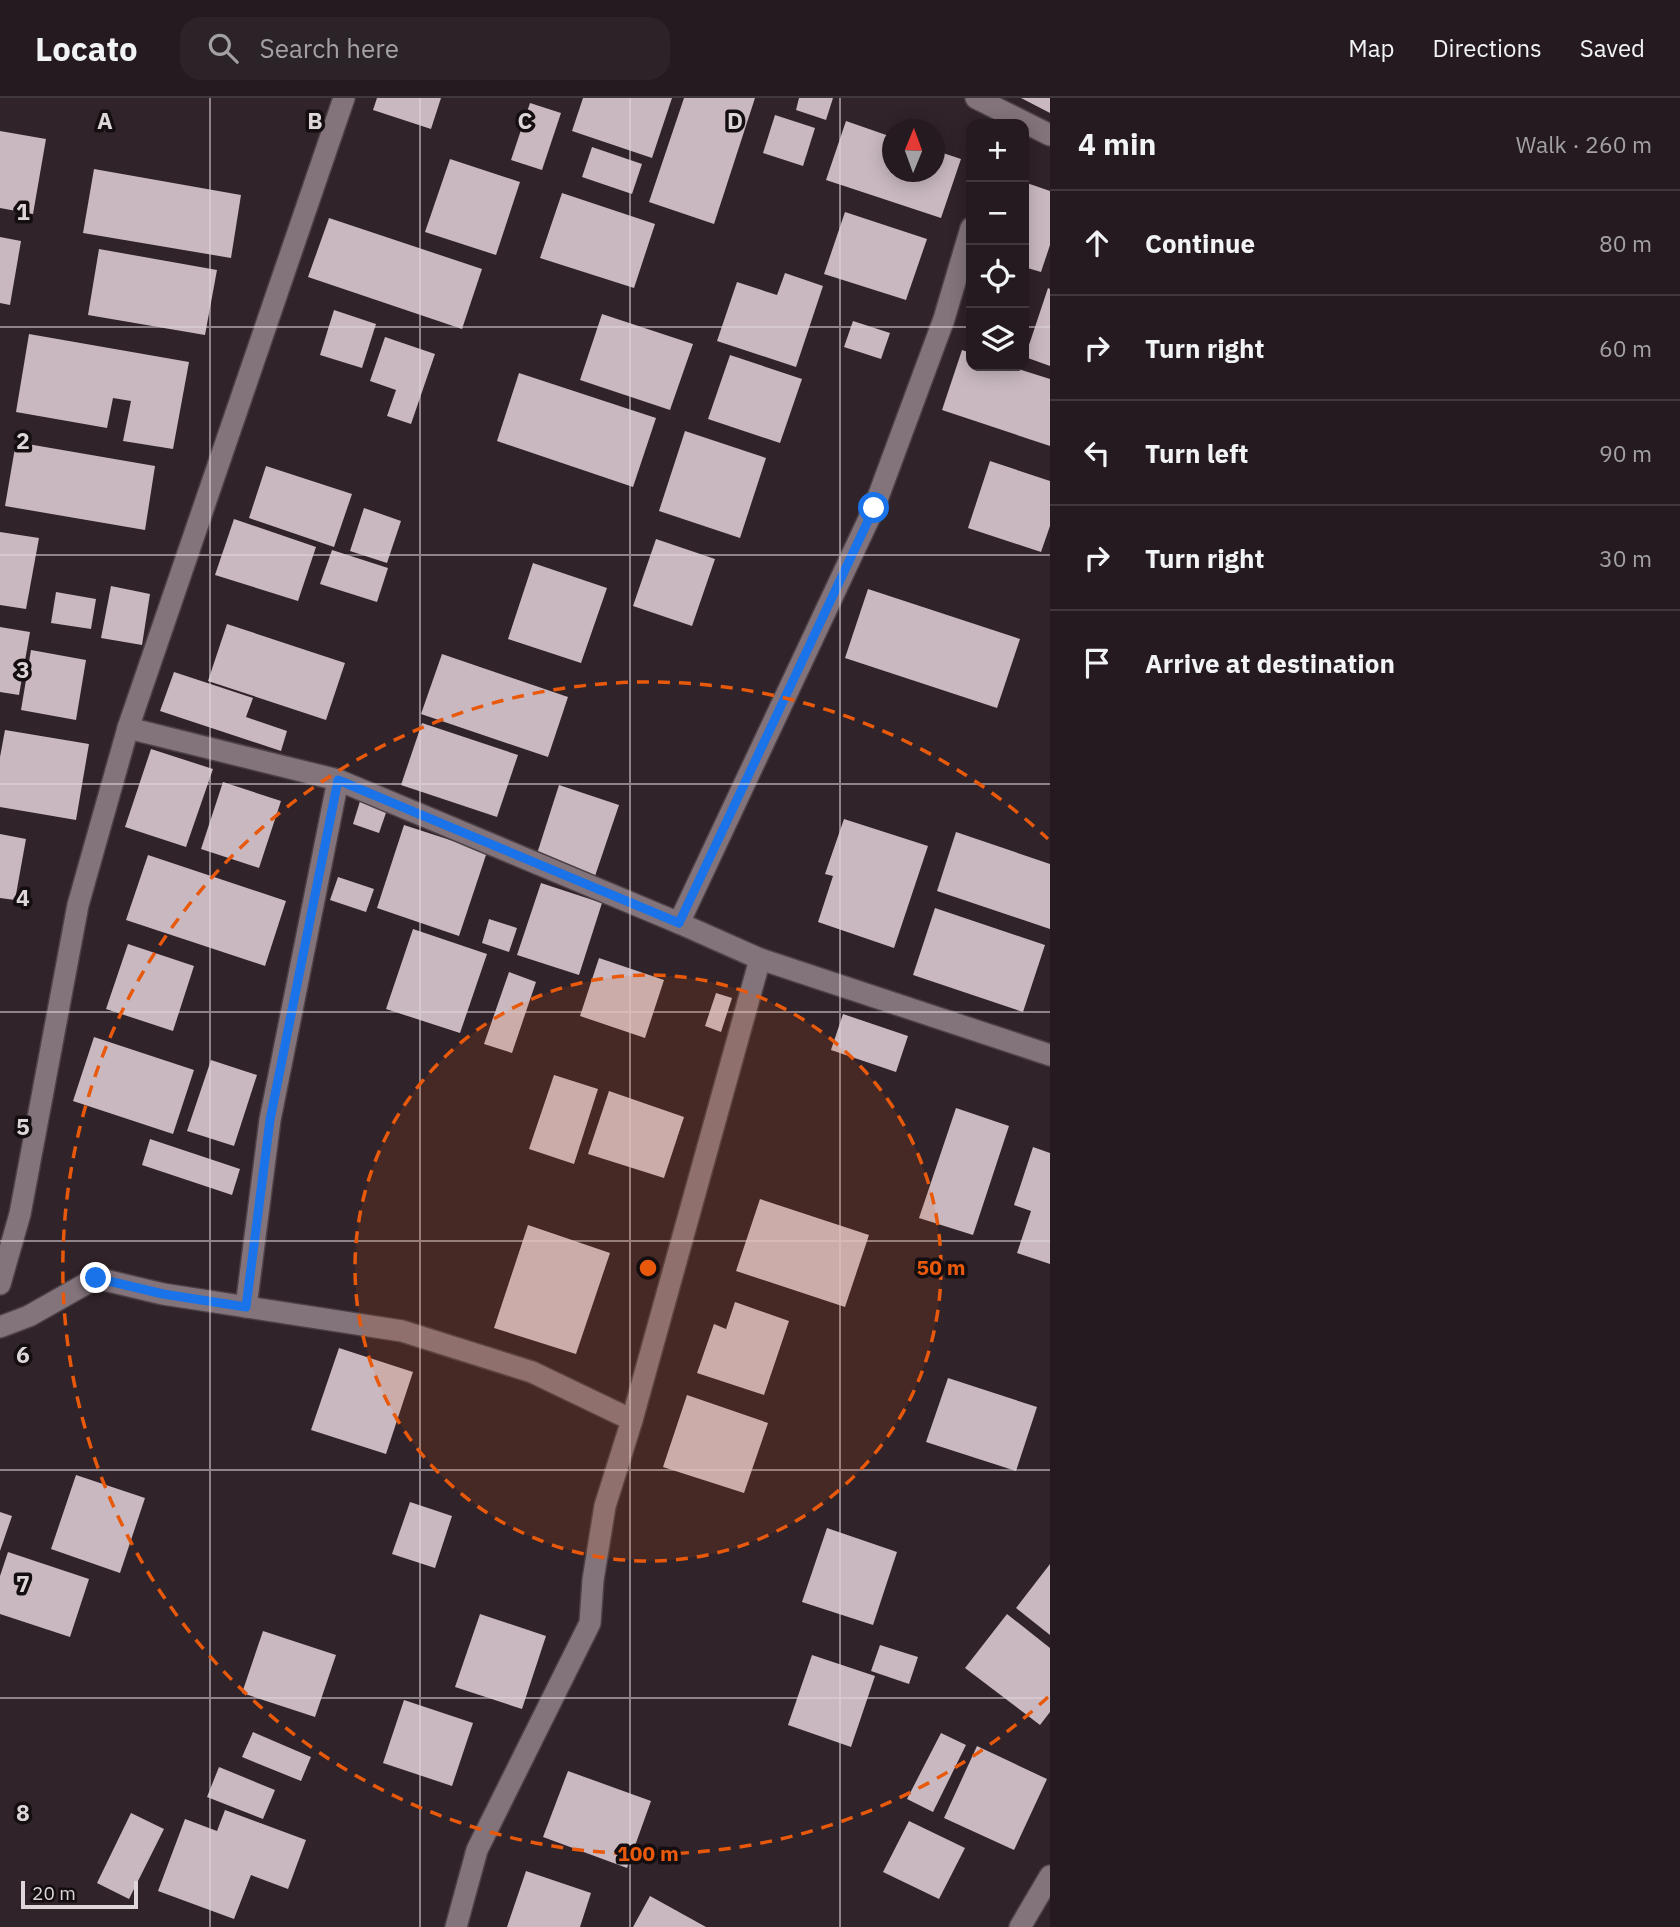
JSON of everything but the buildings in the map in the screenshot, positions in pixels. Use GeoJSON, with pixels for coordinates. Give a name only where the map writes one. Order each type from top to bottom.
{"type":"FeatureCollection","features":[{"type":"Feature","properties":{"kind":"street"},"geometry":{"type":"LineString","coordinates":[[0,1284],[20,1214],[78,905],[128,728],[344,98]]}},
{"type":"Feature","properties":{"kind":"street"},"geometry":{"type":"LineString","coordinates":[[976,98],[1004,119]]}},
{"type":"Feature","properties":{"kind":"street"},"geometry":{"type":"LineString","coordinates":[[1029,128],[1050,135]]}},
{"type":"Feature","properties":{"kind":"street"},"geometry":{"type":"LineString","coordinates":[[679,923],[874,508],[944,319],[966,245]]}},
{"type":"Feature","properties":{"kind":"street"},"geometry":{"type":"LineString","coordinates":[[128,728],[338,780],[760,958],[1050,1055]]}},
{"type":"Feature","properties":{"kind":"street"},"geometry":{"type":"LineString","coordinates":[[246,1307],[270,1120],[338,780]]}},
{"type":"Feature","properties":{"kind":"street"},"geometry":{"type":"LineString","coordinates":[[456,1927],[478,1850],[590,1623],[593,1580],[605,1506],[632,1420],[760,958]]}},
{"type":"Feature","properties":{"kind":"street"},"geometry":{"type":"LineString","coordinates":[[0,1326],[29,1316],[96,1278],[163,1294],[402,1331],[532,1372],[632,1420]]}},
{"type":"Feature","properties":{"kind":"street"},"geometry":{"type":"LineString","coordinates":[[1020,1927],[1042,1908],[1050,1876]]}},
{"type":"Feature","properties":{"kind":"route"},"geometry":{"type":"LineString","coordinates":[[96,1278],[163,1294],[246,1307],[270,1120],[338,780],[679,923],[874,508]]}}]}
